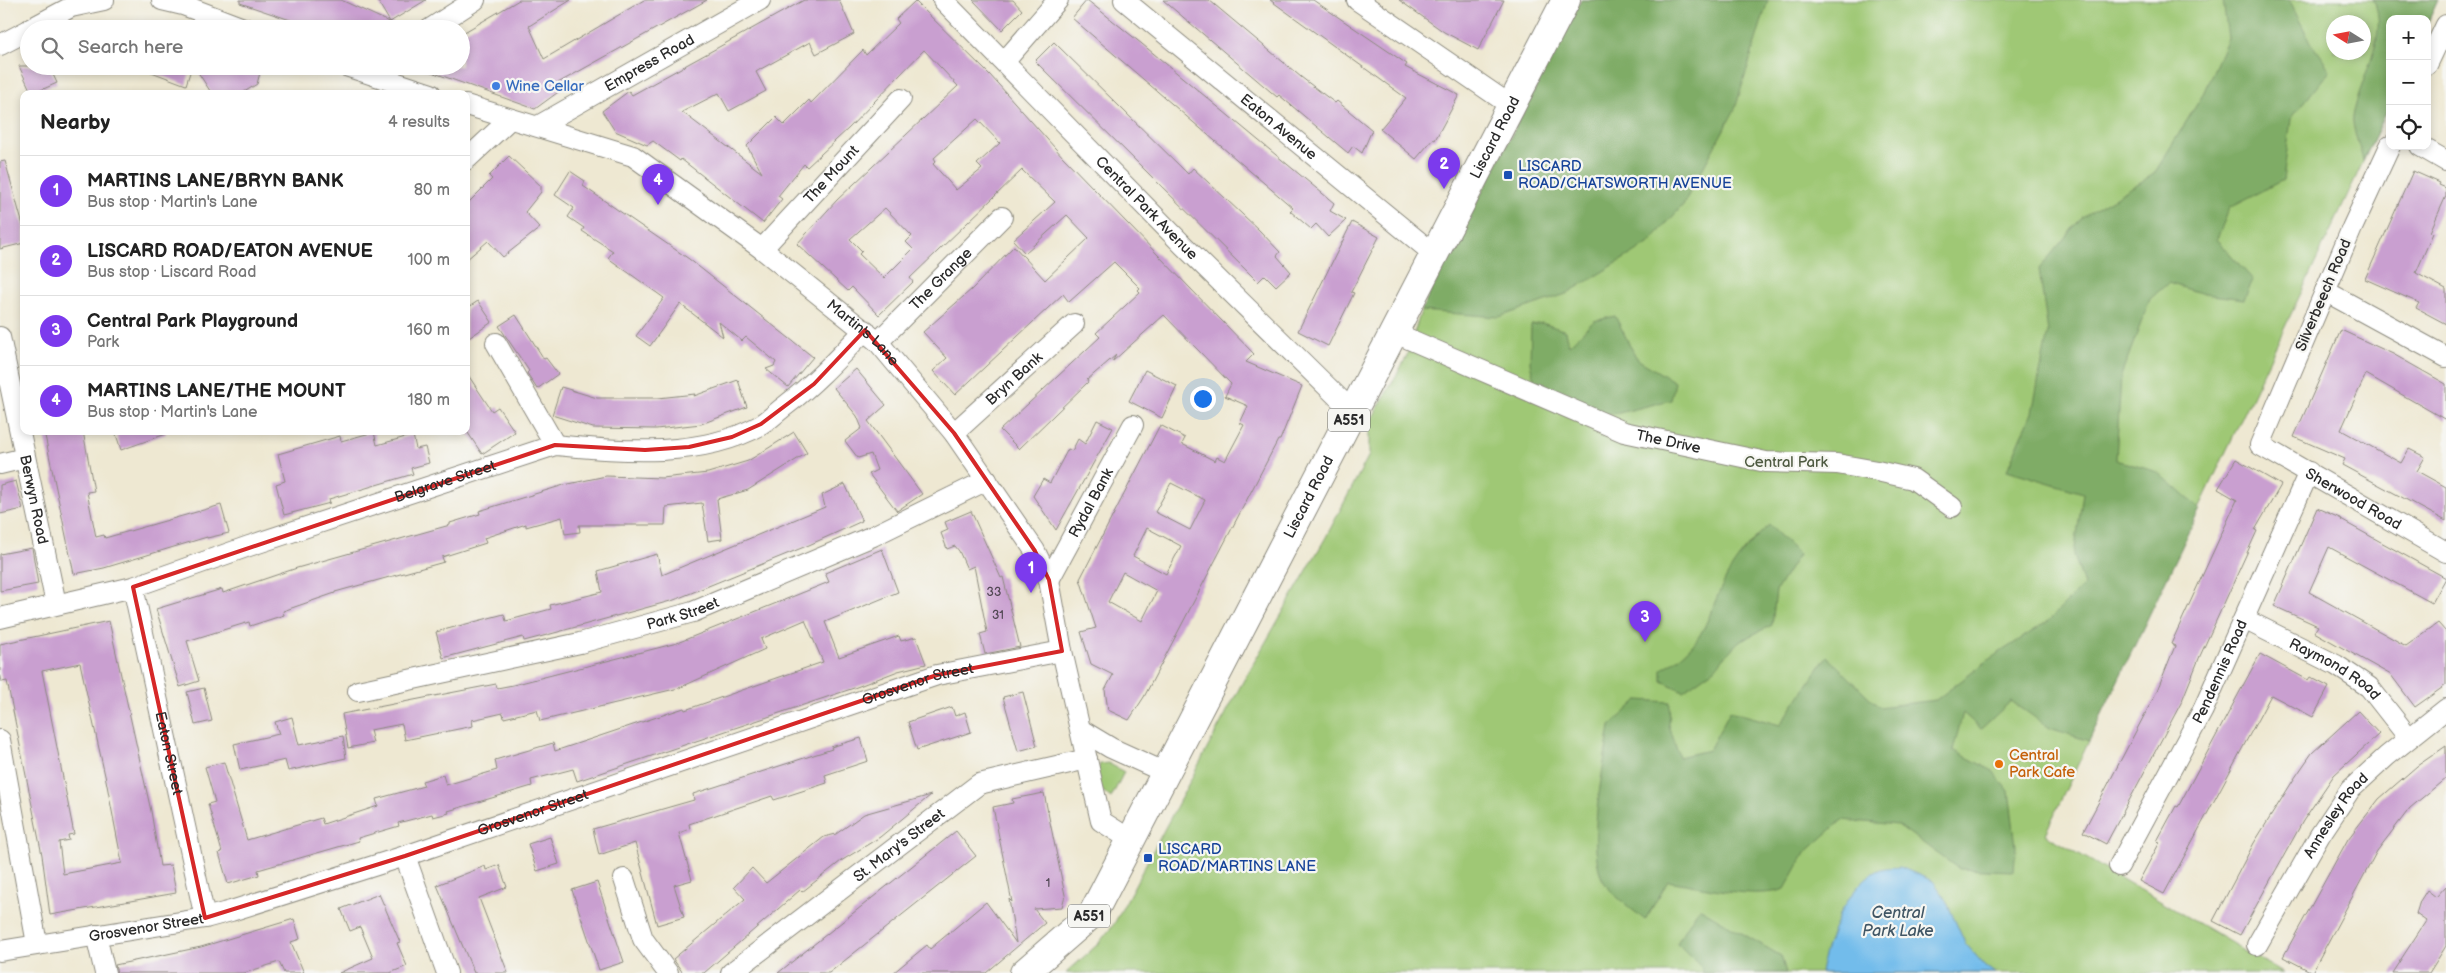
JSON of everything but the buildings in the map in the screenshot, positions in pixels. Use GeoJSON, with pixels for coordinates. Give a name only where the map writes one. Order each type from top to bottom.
{"type":"FeatureCollection","features":[{"type":"Feature","properties":{"kind":"main road","name":"Liscard Road"},"geometry":{"type":"LineString","coordinates":[[1024,973],[1092,913],[1395,333],[1566,0]]}},
{"type":"Feature","properties":{"kind":"street"},"geometry":{"type":"LineString","coordinates":[[44,20],[69,4],[104,0]]}},
{"type":"Feature","properties":{"kind":"street"},"geometry":{"type":"LineString","coordinates":[[162,0],[185,3],[225,20]]}},
{"type":"Feature","properties":{"kind":"street"},"geometry":{"type":"LineString","coordinates":[[444,20],[474,0]]}},
{"type":"Feature","properties":{"kind":"street","name":"Empress Road"},"geometry":{"type":"LineString","coordinates":[[538,126],[760,0]]}},
{"type":"Feature","properties":{"kind":"street","name":"Central Park Avenue"},"geometry":{"type":"LineString","coordinates":[[943,0],[1005,61],[1184,246],[1353,412]]}},
{"type":"Feature","properties":{"kind":"street"},"geometry":{"type":"LineString","coordinates":[[1005,61],[1058,0]]}},
{"type":"Feature","properties":{"kind":"street","name":"Eaton Avenue"},"geometry":{"type":"LineString","coordinates":[[1124,0],[1434,254]]}},
{"type":"Feature","properties":{"kind":"street"},"geometry":{"type":"LineString","coordinates":[[1357,0],[1510,106]]}},
{"type":"Feature","properties":{"kind":"street"},"geometry":{"type":"LineString","coordinates":[[2429,60],[2446,25]]}},
{"type":"Feature","properties":{"kind":"street"},"geometry":{"type":"LineString","coordinates":[[0,45],[20,34]]}},
{"type":"Feature","properties":{"kind":"street"},"geometry":{"type":"LineString","coordinates":[[380,75],[420,90]]}},
{"type":"Feature","properties":{"kind":"street","name":"The Mount"},"geometry":{"type":"LineString","coordinates":[[762,249],[901,98]]}},
{"type":"Feature","properties":{"kind":"street","name":"Martin's Lane"},"geometry":{"type":"LineString","coordinates":[[470,106],[633,156],[762,249],[872,336],[954,433],[1035,551],[1050,580],[1062,651],[1101,821],[1131,840]]}},
{"type":"Feature","properties":{"kind":"street"},"geometry":{"type":"LineString","coordinates":[[470,156],[510,119]]}},
{"type":"Feature","properties":{"kind":"street","name":"Silverbeech Road"},"geometry":{"type":"LineString","coordinates":[[2260,445],[2325,291],[2388,150]]}},
{"type":"Feature","properties":{"kind":"street"},"geometry":{"type":"LineString","coordinates":[[2427,150],[2446,161]]}},
{"type":"Feature","properties":{"kind":"street","name":"The Grange"},"geometry":{"type":"LineString","coordinates":[[872,336],[1002,217]]}},
{"type":"Feature","properties":{"kind":"street"},"geometry":{"type":"LineString","coordinates":[[2325,291],[2446,357]]}},
{"type":"Feature","properties":{"kind":"street","name":"Bryn Bank"},"geometry":{"type":"LineString","coordinates":[[954,433],[1074,324]]}},
{"type":"Feature","properties":{"kind":"street","name":"The Drive"},"geometry":{"type":"LineString","coordinates":[[1395,333],[1624,432],[1766,462],[1837,464],[1877,470],[1913,479],[1952,507]]}},
{"type":"Feature","properties":{"kind":"street","name":"Belgrave Street"},"geometry":{"type":"LineString","coordinates":[[0,618],[134,587],[249,546],[555,445],[596,449],[654,449],[689,447],[732,437],[761,424],[814,384],[872,336]]}},
{"type":"Feature","properties":{"kind":"street","name":"Berwyn Road"},"geometry":{"type":"LineString","coordinates":[[0,337],[19,404]]}},
{"type":"Feature","properties":{"kind":"street"},"geometry":{"type":"LineString","coordinates":[[496,343],[555,445]]}},
{"type":"Feature","properties":{"kind":"street","name":"Rydal Bank"},"geometry":{"type":"LineString","coordinates":[[1050,580],[1133,425]]}},
{"type":"Feature","properties":{"kind":"street","name":"Berwyn Road"},"geometry":{"type":"LineString","coordinates":[[22,435],[25,458],[56,604]]}},
{"type":"Feature","properties":{"kind":"street","name":"Sherwood Road"},"geometry":{"type":"LineString","coordinates":[[2260,445],[2446,552]]}},
{"type":"Feature","properties":{"kind":"street"},"geometry":{"type":"LineString","coordinates":[[0,464],[25,458]]}},
{"type":"Feature","properties":{"kind":"street","name":"Pendennis Road"},"geometry":{"type":"LineString","coordinates":[[2119,866],[2202,710],[2309,472]]}},
{"type":"Feature","properties":{"kind":"street","name":"Park Street"},"geometry":{"type":"LineString","coordinates":[[358,691],[580,643],[694,612],[873,536],[987,480]]}},
{"type":"Feature","properties":{"kind":"street","name":"Eaton Street"},"geometry":{"type":"LineString","coordinates":[[134,587],[205,918]]}},
{"type":"Feature","properties":{"kind":"street","name":"Raymond Road"},"geometry":{"type":"LineString","coordinates":[[2244,619],[2336,665],[2369,687],[2409,738]]}},
{"type":"Feature","properties":{"kind":"street","name":"Grosvenor Street"},"geometry":{"type":"LineString","coordinates":[[0,951],[205,918],[404,856],[937,675],[1062,651]]}},
{"type":"Feature","properties":{"kind":"street","name":"Annesley Road"},"geometry":{"type":"LineString","coordinates":[[2257,945],[2320,836],[2350,790],[2409,738],[2446,709]]}},
{"type":"Feature","properties":{"kind":"street"},"geometry":{"type":"LineString","coordinates":[[1081,730],[1111,748],[1164,772]]}},
{"type":"Feature","properties":{"kind":"street"},"geometry":{"type":"LineString","coordinates":[[0,740],[37,944]]}},
{"type":"Feature","properties":{"kind":"street","name":"St. Mary's Street"},"geometry":{"type":"LineString","coordinates":[[731,973],[979,784],[1087,759]]}},
{"type":"Feature","properties":{"kind":"street"},"geometry":{"type":"LineString","coordinates":[[404,856],[447,973]]}},
{"type":"Feature","properties":{"kind":"street"},"geometry":{"type":"LineString","coordinates":[[624,879],[643,940],[668,973]]}},
{"type":"Feature","properties":{"kind":"street"},"geometry":{"type":"LineString","coordinates":[[96,935],[105,973]]}},
{"type":"Feature","properties":{"kind":"highlighted area"},"geometry":{"type":"Polygon","coordinates":[[[865,330],[954,433],[1035,551],[1049,580],[1062,651],[937,675],[405,856],[205,918],[133,587],[555,445],[645,450],[689,447],[732,437],[761,424],[814,384],[865,330]]]}},
{"type":"Feature","properties":{"kind":"green space","name":"Central Park"},"geometry":{"type":"Polygon","coordinates":[[[1581,0],[2438,0],[2431,15],[2386,15],[2386,113],[2045,834],[2283,973],[1066,973],[1098,944],[1114,924],[1241,685],[1326,537],[1369,455],[1369,424],[1406,358],[1421,311],[1581,0]]]}},
{"type":"Feature","properties":{"kind":"green space"},"geometry":{"type":"Polygon","coordinates":[[[1581,0],[1768,0],[1735,109],[1683,205],[1648,244],[1566,294],[1499,317],[1421,311],[1581,0]]]}},
{"type":"Feature","properties":{"kind":"green space"},"geometry":{"type":"Polygon","coordinates":[[[2223,0],[2289,0],[2311,43],[2330,70],[2291,119],[2283,180],[2230,207],[2217,239],[2253,280],[2244,299],[2204,294],[2168,283],[2150,299],[2121,376],[2116,460],[2158,472],[2200,509],[2089,741],[2050,728],[2011,701],[1981,729],[1963,713],[1953,750],[1993,771],[2009,791],[2016,846],[2014,871],[1959,869],[1898,825],[1842,820],[1805,853],[1785,889],[1773,892],[1744,893],[1668,881],[1645,920],[1620,900],[1604,882],[1597,860],[1596,842],[1598,802],[1610,726],[1638,700],[1670,702],[1669,725],[1679,757],[1709,750],[1730,711],[1780,725],[1827,656],[1879,707],[1936,700],[1991,658],[2047,622],[2084,585],[2074,555],[2083,493],[2007,470],[2032,413],[2048,332],[2039,269],[2082,217],[2154,174],[2202,96],[2228,38],[2223,0]]]}},
{"type":"Feature","properties":{"kind":"green space"},"geometry":{"type":"Polygon","coordinates":[[[2373,0],[2438,0],[2431,15],[2386,15],[2386,113],[2363,161],[2355,132],[2353,116],[2376,41],[2378,12],[2373,0]]]}},
{"type":"Feature","properties":{"kind":"green space"},"geometry":{"type":"Polygon","coordinates":[[[1615,316],[1637,359],[1675,382],[1671,400],[1619,413],[1581,418],[1538,395],[1530,363],[1531,325],[1542,323],[1566,331],[1569,345],[1594,321],[1615,316]]]}},
{"type":"Feature","properties":{"kind":"green space"},"geometry":{"type":"Polygon","coordinates":[[[1769,525],[1799,554],[1776,591],[1772,625],[1738,642],[1714,669],[1683,691],[1662,681],[1662,669],[1677,659],[1697,640],[1735,563],[1769,525]]]}},
{"type":"Feature","properties":{"kind":"green space"},"geometry":{"type":"Polygon","coordinates":[[[1108,763],[1124,772],[1111,798],[1099,787],[1096,780],[1100,764],[1108,763]]]}},
{"type":"Feature","properties":{"kind":"green space"},"geometry":{"type":"Polygon","coordinates":[[[1699,908],[1781,956],[1786,973],[1703,973],[1701,967],[1677,943],[1699,908]]]}},
{"type":"Feature","properties":{"kind":"water","name":"Central Park Lake"},"geometry":{"type":"Polygon","coordinates":[[[1900,867],[1933,881],[1944,896],[1965,943],[1985,966],[1995,973],[1820,973],[1833,930],[1849,899],[1869,875],[1881,869],[1900,867]]]}},
{"type":"Feature","properties":{"kind":"place","name":"Wine Cellar"},"geometry":{"type":"Point","coordinates":[496,86]}},
{"type":"Feature","properties":{"kind":"place","name":"LISCARD ROAD/CHATSWORTH AVENUE"},"geometry":{"type":"Point","coordinates":[1508,175]}},
{"type":"Feature","properties":{"kind":"place","name":"LISCARD ROAD/EATON AVENUE"},"geometry":{"type":"Point","coordinates":[1444,189]}},
{"type":"Feature","properties":{"kind":"place","name":"MARTINS LANE/THE MOUNT"},"geometry":{"type":"Point","coordinates":[658,205]}},
{"type":"Feature","properties":{"kind":"place","name":"MARTINS LANE/BRYN BANK"},"geometry":{"type":"Point","coordinates":[1031,593]}},
{"type":"Feature","properties":{"kind":"place","name":"Central Park Playground"},"geometry":{"type":"Point","coordinates":[1645,642]}},
{"type":"Feature","properties":{"kind":"place","name":"Central Park Cafe"},"geometry":{"type":"Point","coordinates":[1999,764]}},
{"type":"Feature","properties":{"kind":"place","name":"LISCARD ROAD/MARTINS LANE"},"geometry":{"type":"Point","coordinates":[1148,858]}}]}
